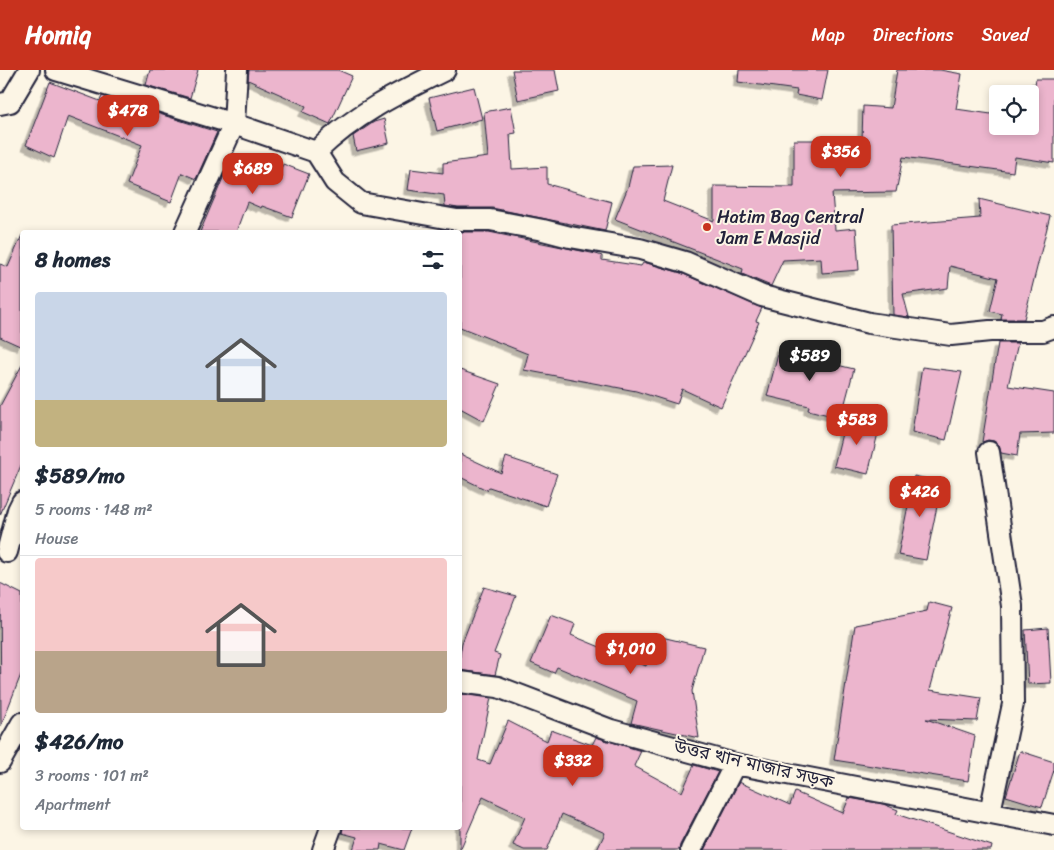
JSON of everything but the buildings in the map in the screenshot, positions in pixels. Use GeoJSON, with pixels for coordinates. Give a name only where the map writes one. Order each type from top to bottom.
{"type":"FeatureCollection","features":[{"type":"Feature","properties":{"kind":"street"},"geometry":{"type":"LineString","coordinates":[[0,104],[10,102],[29,70]]}},
{"type":"Feature","properties":{"kind":"street"},"geometry":{"type":"LineString","coordinates":[[56,70],[234,124],[316,152],[335,182],[361,203],[457,220],[490,220],[570,237],[640,248],[685,262],[762,296],[869,323],[951,336],[990,331],[1043,331],[1054,327]]}},
{"type":"Feature","properties":{"kind":"street"},"geometry":{"type":"LineString","coordinates":[[187,230],[234,124],[237,70]]}},
{"type":"Feature","properties":{"kind":"street"},"geometry":{"type":"LineString","coordinates":[[316,152],[337,132],[372,107],[445,70]]}},
{"type":"Feature","properties":{"kind":"street"},"geometry":{"type":"LineString","coordinates":[[989,452],[1012,606],[1013,704],[990,812]]}},
{"type":"Feature","properties":{"kind":"street"},"geometry":{"type":"LineString","coordinates":[[10,554],[20,506]]}},
{"type":"Feature","properties":{"kind":"street","name":"উত্তর খান মাজার সড়ক"},"geometry":{"type":"LineString","coordinates":[[462,682],[498,687],[611,730],[735,764],[1054,825]]}},
{"type":"Feature","properties":{"kind":"street"},"geometry":{"type":"LineString","coordinates":[[0,762],[20,727]]}},
{"type":"Feature","properties":{"kind":"street"},"geometry":{"type":"LineString","coordinates":[[691,850],[735,764]]}},
{"type":"Feature","properties":{"kind":"street"},"geometry":{"type":"LineString","coordinates":[[323,850],[329,830]]}},
{"type":"Feature","properties":{"kind":"place","name":"Hatim Bag Central Jam E Masjid"},"geometry":{"type":"Point","coordinates":[707,227]}}]}
